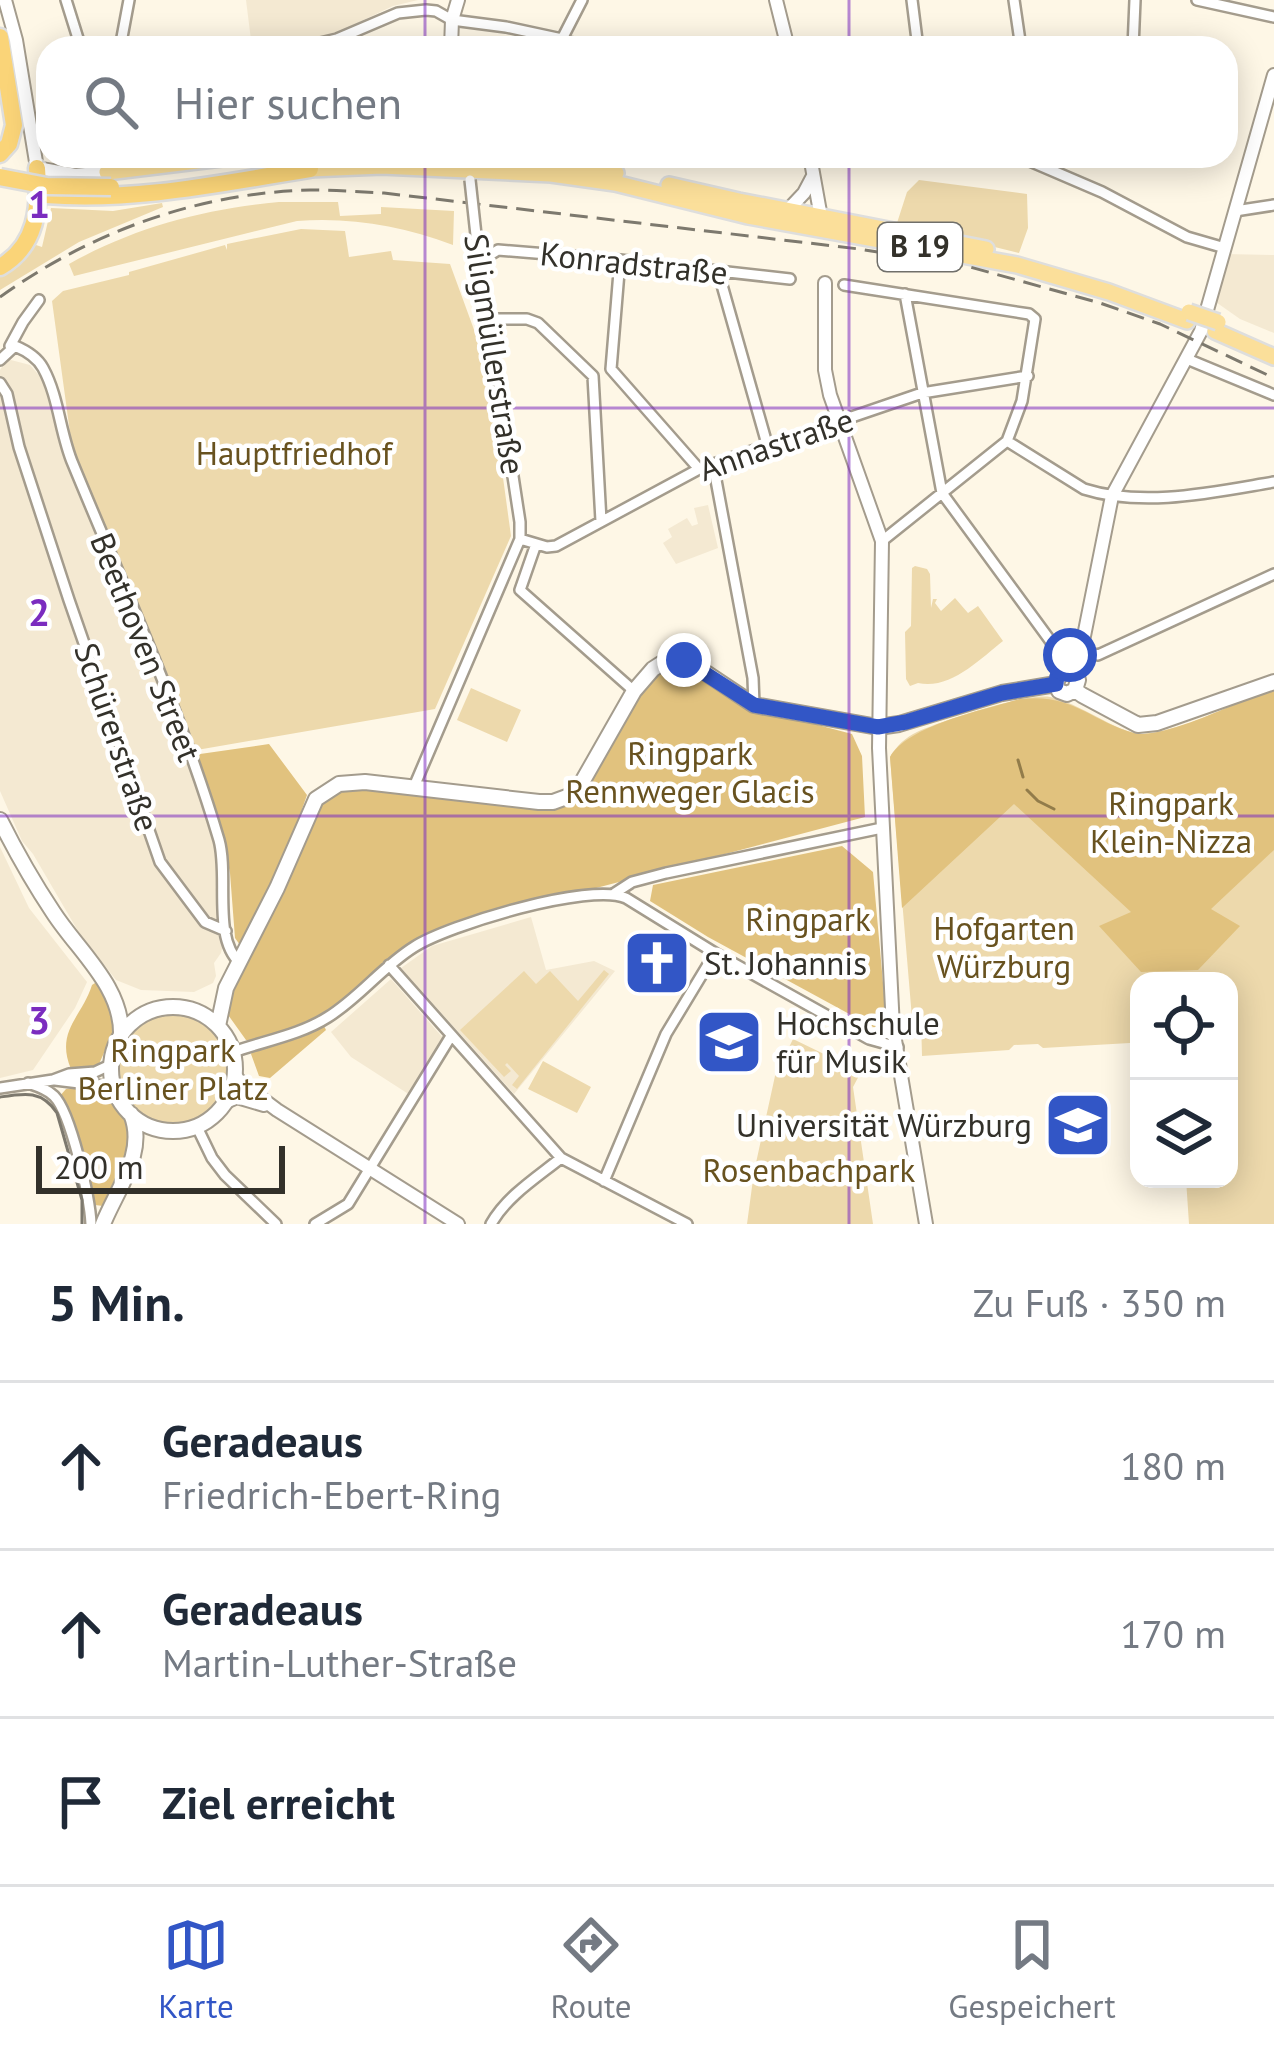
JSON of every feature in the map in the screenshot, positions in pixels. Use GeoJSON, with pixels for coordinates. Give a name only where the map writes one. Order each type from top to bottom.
{"type":"FeatureCollection","features":[{"type":"Feature","properties":{"kind":"highway"},"geometry":{"type":"LineString","coordinates":[[0,37],[13,131],[0,154]]}},
{"type":"Feature","properties":{"kind":"highway"},"geometry":{"type":"LineString","coordinates":[[0,267],[27,244],[37,217],[37,168]]}},
{"type":"Feature","properties":{"kind":"highway","name":"B 19"},"geometry":{"type":"LineString","coordinates":[[0,177],[47,186],[253,168]]}},
{"type":"Feature","properties":{"kind":"highway","name":"B 19"},"geometry":{"type":"LineString","coordinates":[[0,187],[76,197],[109,178]]}},
{"type":"Feature","properties":{"kind":"main road"},"geometry":{"type":"LineString","coordinates":[[109,178],[168,168]]}},
{"type":"Feature","properties":{"kind":"main road","name":"B 19"},"geometry":{"type":"LineString","coordinates":[[488,168],[580,177],[1020,256],[1274,352]]}},
{"type":"Feature","properties":{"kind":"main road","name":"B 19"},"geometry":{"type":"LineString","coordinates":[[591,168],[788,210],[822,223]]}},
{"type":"Feature","properties":{"kind":"main road"},"geometry":{"type":"LineString","coordinates":[[218,1026],[226,988],[316,799],[339,784],[539,802],[567,798],[581,784],[634,691],[656,666],[676,658],[692,663],[754,705],[878,727],[1002,693],[1056,684]]}},
{"type":"Feature","properties":{"kind":"main road"},"geometry":{"type":"LineString","coordinates":[[1056,684],[1076,660]]}},
{"type":"Feature","properties":{"kind":"main road"},"geometry":{"type":"LineString","coordinates":[[1076,660],[1076,690]]}},
{"type":"Feature","properties":{"kind":"main road"},"geometry":{"type":"LineString","coordinates":[[1056,684],[1063,693],[1076,690],[1138,725],[1157,723],[1274,682]]}},
{"type":"Feature","properties":{"kind":"main road"},"geometry":{"type":"LineString","coordinates":[[0,820],[5,842],[110,990],[121,1019],[121,1036],[110,1065],[114,1091],[137,1130],[136,1151],[103,1224]]}},
{"type":"Feature","properties":{"kind":"main road"},"geometry":{"type":"LineString","coordinates":[[192,1010],[226,988]]}},
{"type":"Feature","properties":{"kind":"main road"},"geometry":{"type":"LineString","coordinates":[[110,990],[134,1008],[151,1012]]}},
{"type":"Feature","properties":{"kind":"main road"},"geometry":{"type":"LineString","coordinates":[[121,1036],[151,1012],[168,1007],[192,1010],[218,1026],[233,1052],[235,1075],[226,1102],[212,1118],[196,1127],[165,1131],[131,1114]]}},
{"type":"Feature","properties":{"kind":"main road"},"geometry":{"type":"LineString","coordinates":[[136,1151],[165,1131]]}},
{"type":"Feature","properties":{"kind":"street"},"geometry":{"type":"LineString","coordinates":[[5,0],[36,162]]}},
{"type":"Feature","properties":{"kind":"street"},"geometry":{"type":"LineString","coordinates":[[66,0],[76,36]]}},
{"type":"Feature","properties":{"kind":"street"},"geometry":{"type":"LineString","coordinates":[[122,36],[129,0]]}},
{"type":"Feature","properties":{"kind":"street"},"geometry":{"type":"LineString","coordinates":[[451,36],[458,0]]}},
{"type":"Feature","properties":{"kind":"street"},"geometry":{"type":"LineString","coordinates":[[564,36],[582,0]]}},
{"type":"Feature","properties":{"kind":"street"},"geometry":{"type":"LineString","coordinates":[[776,0],[785,36]]}},
{"type":"Feature","properties":{"kind":"street"},"geometry":{"type":"LineString","coordinates":[[912,0],[916,36]]}},
{"type":"Feature","properties":{"kind":"street"},"geometry":{"type":"LineString","coordinates":[[1014,0],[1019,36]]}},
{"type":"Feature","properties":{"kind":"street"},"geometry":{"type":"LineString","coordinates":[[1134,36],[1135,0]]}},
{"type":"Feature","properties":{"kind":"street"},"geometry":{"type":"LineString","coordinates":[[1197,0],[1274,17]]}},
{"type":"Feature","properties":{"kind":"street"},"geometry":{"type":"LineString","coordinates":[[344,36],[398,13],[436,10],[452,20],[548,36]]}},
{"type":"Feature","properties":{"kind":"street"},"geometry":{"type":"LineString","coordinates":[[1076,660],[1112,496],[1202,323],[1274,75]]}},
{"type":"Feature","properties":{"kind":"street"},"geometry":{"type":"LineString","coordinates":[[37,168],[109,178]]}},
{"type":"Feature","properties":{"kind":"street","name":"Siligmüllerstraße"},"geometry":{"type":"LineString","coordinates":[[468,168],[520,539]]}},
{"type":"Feature","properties":{"kind":"street"},"geometry":{"type":"LineString","coordinates":[[812,168],[822,223]]}},
{"type":"Feature","properties":{"kind":"street"},"geometry":{"type":"LineString","coordinates":[[1051,168],[1187,237],[1225,248]]}},
{"type":"Feature","properties":{"kind":"street"},"geometry":{"type":"LineString","coordinates":[[788,210],[813,175]]}},
{"type":"Feature","properties":{"kind":"street"},"geometry":{"type":"LineString","coordinates":[[1235,211],[1274,205]]}},
{"type":"Feature","properties":{"kind":"street","name":"Konradstraße"},"geometry":{"type":"LineString","coordinates":[[480,260],[498,250],[790,279]]}},
{"type":"Feature","properties":{"kind":"street"},"geometry":{"type":"LineString","coordinates":[[620,260],[611,369],[699,469]]}},
{"type":"Feature","properties":{"kind":"street"},"geometry":{"type":"LineString","coordinates":[[718,271],[767,444]]}},
{"type":"Feature","properties":{"kind":"street"},"geometry":{"type":"LineString","coordinates":[[825,283],[825,370],[838,422],[883,541],[878,727],[893,1028],[926,1224]]}},
{"type":"Feature","properties":{"kind":"street"},"geometry":{"type":"LineString","coordinates":[[844,285],[1034,316],[1028,376],[1007,440],[883,541]]}},
{"type":"Feature","properties":{"kind":"street"},"geometry":{"type":"LineString","coordinates":[[905,294],[942,493],[1060,654],[1076,660]]}},
{"type":"Feature","properties":{"kind":"street"},"geometry":{"type":"LineString","coordinates":[[0,360],[39,300]]}},
{"type":"Feature","properties":{"kind":"street"},"geometry":{"type":"LineString","coordinates":[[488,319],[538,322],[593,376],[601,521]]}},
{"type":"Feature","properties":{"kind":"street","name":"Beethoven Street"},"geometry":{"type":"LineString","coordinates":[[12,348],[35,357],[44,370],[69,454],[182,732],[221,848],[228,947],[240,963]]}},
{"type":"Feature","properties":{"kind":"street"},"geometry":{"type":"LineString","coordinates":[[1187,359],[1274,395]]}},
{"type":"Feature","properties":{"kind":"street"},"geometry":{"type":"LineString","coordinates":[[593,376],[611,369]]}},
{"type":"Feature","properties":{"kind":"street","name":"Annastraße"},"geometry":{"type":"LineString","coordinates":[[536,544],[556,545],[699,469],[767,444],[922,394],[1028,376]]}},
{"type":"Feature","properties":{"kind":"street","name":"Schürerstraße"},"geometry":{"type":"LineString","coordinates":[[0,383],[160,862],[206,922],[226,931]]}},
{"type":"Feature","properties":{"kind":"street"},"geometry":{"type":"LineString","coordinates":[[1007,440],[1084,489],[1112,496],[1206,493],[1274,482]]}},
{"type":"Feature","properties":{"kind":"street"},"geometry":{"type":"LineString","coordinates":[[713,464],[754,705]]}},
{"type":"Feature","properties":{"kind":"street"},"geometry":{"type":"LineString","coordinates":[[413,789],[520,539],[536,544],[520,590],[634,691]]}},
{"type":"Feature","properties":{"kind":"street"},"geometry":{"type":"LineString","coordinates":[[1076,660],[1098,655],[1274,574]]}},
{"type":"Feature","properties":{"kind":"street"},"geometry":{"type":"LineString","coordinates":[[615,893],[632,882],[666,873],[882,828]]}},
{"type":"Feature","properties":{"kind":"street"},"geometry":{"type":"LineString","coordinates":[[233,1052],[323,1020],[389,965],[440,933],[597,893],[615,893],[869,1039],[898,1047]]}},
{"type":"Feature","properties":{"kind":"street"},"geometry":{"type":"LineString","coordinates":[[604,1181],[666,1034],[715,952]]}},
{"type":"Feature","properties":{"kind":"street"},"geometry":{"type":"LineString","coordinates":[[389,965],[561,1158],[687,1224]]}},
{"type":"Feature","properties":{"kind":"street"},"geometry":{"type":"LineString","coordinates":[[315,1224],[348,1204],[451,1036]]}},
{"type":"Feature","properties":{"kind":"street"},"geometry":{"type":"LineString","coordinates":[[53,1080],[110,1065]]}},
{"type":"Feature","properties":{"kind":"street"},"geometry":{"type":"LineString","coordinates":[[235,1075],[277,1110],[458,1224]]}},
{"type":"Feature","properties":{"kind":"street"},"geometry":{"type":"LineString","coordinates":[[0,1088],[53,1080],[114,1091]]}},
{"type":"Feature","properties":{"kind":"street"},"geometry":{"type":"LineString","coordinates":[[28,1083],[46,1090],[61,1106],[92,1224]]}},
{"type":"Feature","properties":{"kind":"street"},"geometry":{"type":"LineString","coordinates":[[226,1102],[237,1097],[277,1110]]}},
{"type":"Feature","properties":{"kind":"street"},"geometry":{"type":"LineString","coordinates":[[196,1127],[224,1174],[276,1224]]}},
{"type":"Feature","properties":{"kind":"street"},"geometry":{"type":"LineString","coordinates":[[491,1224],[514,1195],[561,1158]]}},
{"type":"Feature","properties":{"kind":"shaded area"},"geometry":{"type":"Polygon","coordinates":[[[246,0],[418,0],[393,6],[328,36],[250,36],[246,0]]]}},
{"type":"Feature","properties":{"kind":"shaded area"},"geometry":{"type":"Polygon","coordinates":[[[1225,254],[1274,255],[1274,333],[1240,319],[1213,300],[1225,254]]]}},
{"type":"Feature","properties":{"kind":"shaded area"},"geometry":{"type":"Polygon","coordinates":[[[7,359],[30,365],[45,382],[67,464],[178,732],[220,854],[226,931],[214,963],[213,983],[194,992],[141,990],[116,980],[78,931],[22,841],[0,791],[0,370],[7,359]]]}},
{"type":"Feature","properties":{"kind":"shaded area"},"geometry":{"type":"Polygon","coordinates":[[[708,505],[718,548],[676,564],[663,543],[672,537],[668,529],[687,518],[692,526],[698,524],[694,508],[708,505]]]}},
{"type":"Feature","properties":{"kind":"shaded area"},"geometry":{"type":"Polygon","coordinates":[[[0,847],[29,908],[87,982],[33,1070],[0,1078],[0,847]]]}},
{"type":"Feature","properties":{"kind":"shaded area"},"geometry":{"type":"Polygon","coordinates":[[[531,917],[546,970],[594,961],[615,971],[514,1094],[401,968],[432,946],[531,917]]]}},
{"type":"Feature","properties":{"kind":"shaded area"},"geometry":{"type":"Polygon","coordinates":[[[391,979],[444,1039],[410,1095],[351,1057],[331,1032],[391,979]]]}},
{"type":"Feature","properties":{"kind":"green space"},"geometry":{"type":"Polygon","coordinates":[[[919,180],[1027,194],[1028,228],[1019,253],[897,223],[907,192],[919,180]]]}},
{"type":"Feature","properties":{"kind":"green space"},"geometry":{"type":"Polygon","coordinates":[[[279,202],[338,202],[340,216],[381,214],[381,207],[454,211],[453,245],[376,224],[297,221],[74,276],[69,264],[171,222],[279,202]]]}},
{"type":"Feature","properties":{"kind":"green space"},"geometry":{"type":"Polygon","coordinates":[[[162,203],[163,207],[79,242],[0,290],[0,276],[36,245],[42,247],[51,208],[113,211],[162,203]]]}},
{"type":"Feature","properties":{"kind":"green space","name":"Hauptfriedhof"},"geometry":{"type":"Polygon","coordinates":[[[301,229],[345,231],[349,257],[391,251],[393,260],[450,264],[488,368],[511,536],[435,709],[191,751],[72,447],[52,301],[63,291],[225,245],[227,250],[227,244],[301,229]]]}},
{"type":"Feature","properties":{"kind":"green space"},"geometry":{"type":"Polygon","coordinates":[[[915,566],[930,574],[931,608],[933,599],[941,611],[955,598],[968,613],[978,606],[1003,641],[953,678],[910,686],[905,632],[911,626],[915,566]]]}},
{"type":"Feature","properties":{"kind":"green space","name":"Ringpark Rennweger Glacis"},"geometry":{"type":"Polygon","coordinates":[[[677,661],[750,707],[852,734],[862,756],[865,817],[444,928],[415,940],[321,1017],[252,1042],[246,1040],[226,1012],[318,807],[329,793],[345,788],[566,798],[644,683],[677,661]]]}},
{"type":"Feature","properties":{"kind":"green space","name":"Hofgarten Würzburg"},"geometry":{"type":"Polygon","coordinates":[[[1274,687],[1274,1224],[1189,1224],[1187,1188],[1238,1188],[1238,972],[1130,972],[1130,1043],[1014,1045],[1009,1050],[922,1056],[921,1019],[912,1018],[890,757],[902,742],[963,715],[1038,697],[1061,700],[1135,733],[1194,721],[1274,687]]]}},
{"type":"Feature","properties":{"kind":"green space","name":"Ringpark Klein-Nizza"},"geometry":{"type":"Polygon","coordinates":[[[1274,687],[1274,850],[1211,909],[1240,926],[1198,970],[1141,972],[1099,926],[1131,912],[1014,804],[902,908],[890,757],[913,736],[1020,699],[1054,700],[1134,733],[1163,731],[1274,687]]]}},
{"type":"Feature","properties":{"kind":"green space"},"geometry":{"type":"Polygon","coordinates":[[[471,688],[521,710],[507,742],[457,720],[471,688]]]}},
{"type":"Feature","properties":{"kind":"green space"},"geometry":{"type":"Polygon","coordinates":[[[269,744],[307,795],[288,849],[240,945],[235,938],[222,833],[193,755],[269,744]]]}},
{"type":"Feature","properties":{"kind":"green space","name":"Ringpark"},"geometry":{"type":"Polygon","coordinates":[[[842,846],[873,872],[886,1016],[875,1028],[650,901],[653,885],[842,846]]]}},
{"type":"Feature","properties":{"kind":"green space"},"geometry":{"type":"Polygon","coordinates":[[[604,970],[609,974],[517,1089],[512,1085],[519,1076],[507,1063],[511,1071],[504,1077],[460,1030],[524,971],[536,984],[550,971],[578,1001],[604,970]]]}},
{"type":"Feature","properties":{"kind":"green space"},"geometry":{"type":"Polygon","coordinates":[[[98,981],[116,1026],[99,1064],[71,1069],[68,1034],[98,981]]]}},
{"type":"Feature","properties":{"kind":"green space","name":"Ringpark Berliner Platz"},"geometry":{"type":"Polygon","coordinates":[[[173,1014],[212,1030],[228,1069],[212,1108],[173,1124],[134,1108],[118,1069],[134,1030],[173,1014]]]}},
{"type":"Feature","properties":{"kind":"green space"},"geometry":{"type":"Polygon","coordinates":[[[324,1026],[326,1030],[270,1078],[259,1076],[253,1050],[324,1026]]]}},
{"type":"Feature","properties":{"kind":"green space","name":"Rosenbachpark"},"geometry":{"type":"Polygon","coordinates":[[[793,1039],[861,1072],[853,1087],[873,1224],[747,1224],[775,1076],[793,1039]]]}},
{"type":"Feature","properties":{"kind":"green space"},"geometry":{"type":"Polygon","coordinates":[[[543,1061],[591,1087],[577,1113],[528,1089],[543,1061]]]}},
{"type":"Feature","properties":{"kind":"green space"},"geometry":{"type":"Polygon","coordinates":[[[84,1086],[108,1096],[129,1127],[126,1154],[103,1206],[95,1205],[59,1097],[66,1089],[84,1086]]]}},
{"type":"Feature","properties":{"kind":"waterway"},"geometry":{"type":"LineString","coordinates":[[1018,760],[1023,777]]}},
{"type":"Feature","properties":{"kind":"waterway"},"geometry":{"type":"LineString","coordinates":[[1027,790],[1054,809]]}},
{"type":"Feature","properties":{"kind":"tram line"},"geometry":{"type":"LineString","coordinates":[[0,1097],[32,1095],[57,1113],[82,1200],[82,1224]]}},
{"type":"Feature","properties":{"kind":"railway"},"geometry":{"type":"LineString","coordinates":[[0,297],[108,235],[186,208],[268,193],[384,193],[859,249],[970,267],[1160,324],[1274,378]]}},
{"type":"Feature","properties":{"kind":"place","name":"St. Johannis"},"geometry":{"type":"Point","coordinates":[657,963]}},
{"type":"Feature","properties":{"kind":"place","name":"Hochschule für Musik"},"geometry":{"type":"Point","coordinates":[729,1042]}},
{"type":"Feature","properties":{"kind":"place","name":"Universität Würzburg"},"geometry":{"type":"Point","coordinates":[1078,1125]}},
{"type":"Feature","properties":{"kind":"route"},"geometry":{"type":"LineString","coordinates":[[684,660],[754,705],[878,727],[1002,693],[1056,684],[1057,676],[1070,671],[1077,659],[1070,655]]}}]}
